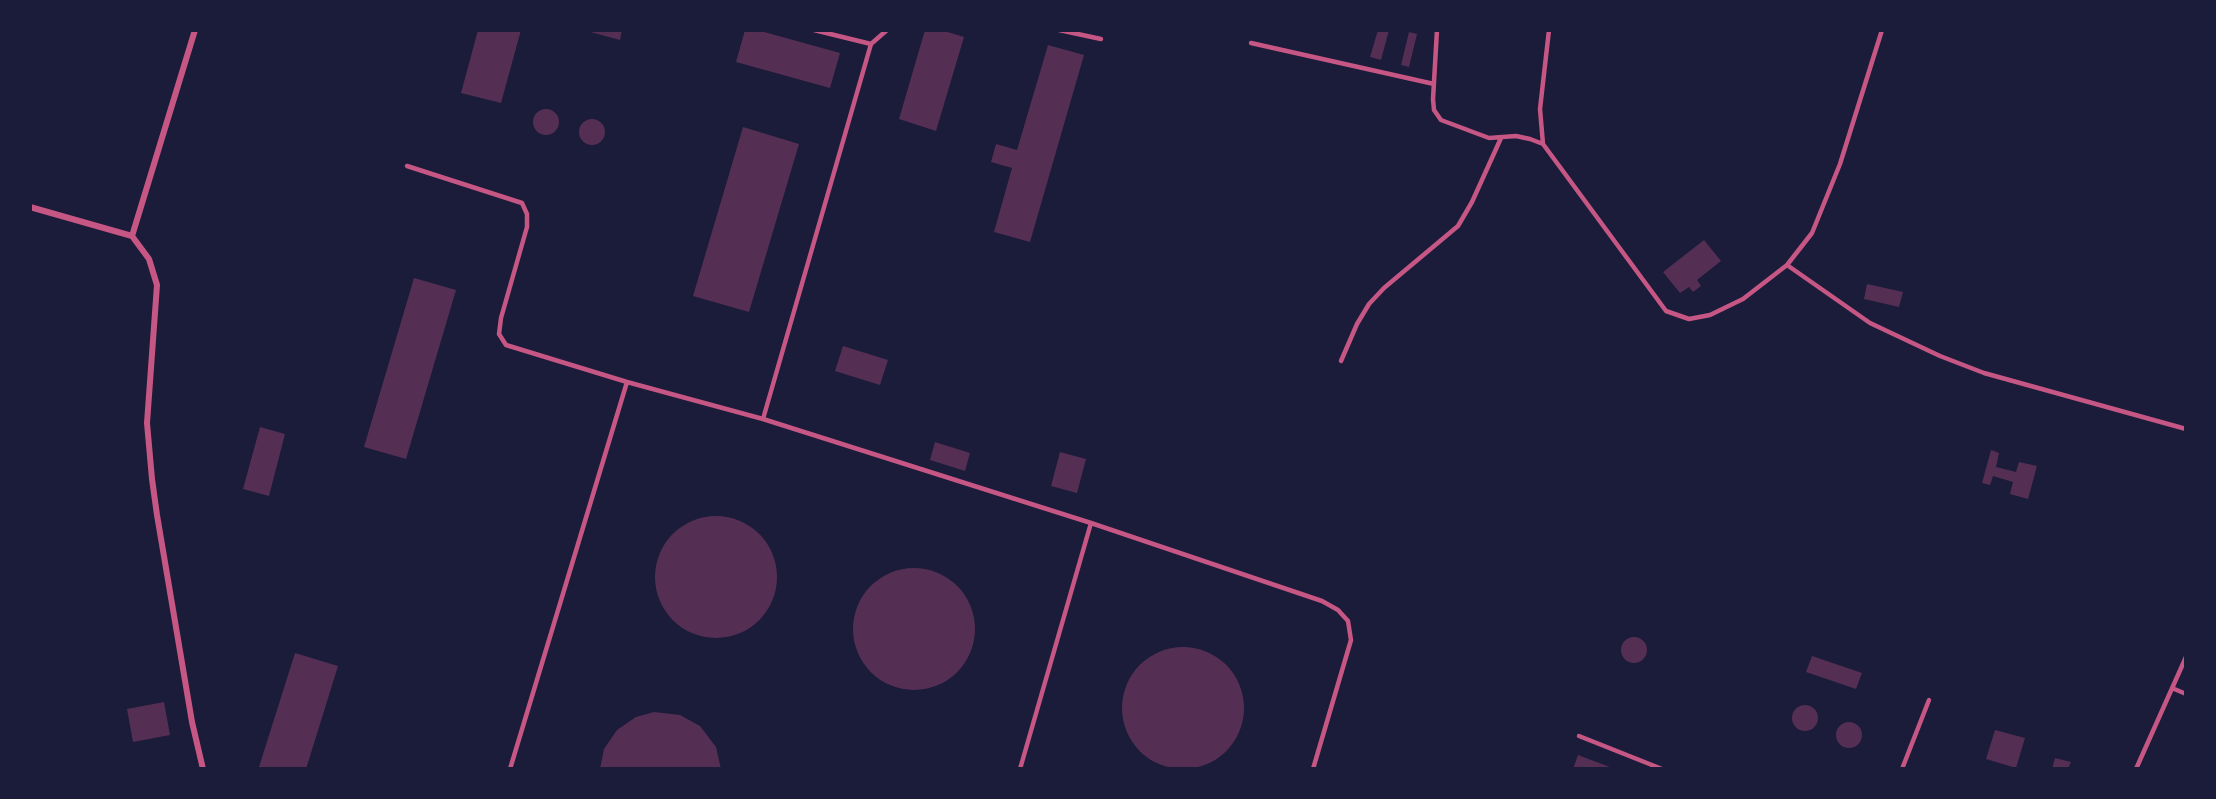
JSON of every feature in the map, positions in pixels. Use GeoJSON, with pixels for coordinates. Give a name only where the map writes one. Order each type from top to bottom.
{"type":"FeatureCollection","features":[{"type":"Feature","properties":{"kind":"street"},"geometry":{"type":"LineString","coordinates":[[132,236],[195,30]]}},
{"type":"Feature","properties":{"kind":"street"},"geometry":{"type":"LineString","coordinates":[[30,207],[132,236],[149,259],[157,285],[147,423],[152,479],[156,515],[190,711],[203,769]]}},
{"type":"Feature","properties":{"kind":"lane"},"geometry":{"type":"LineString","coordinates":[[814,30],[870,44]]}},
{"type":"Feature","properties":{"kind":"lane"},"geometry":{"type":"LineString","coordinates":[[763,419],[870,44],[887,30]]}},
{"type":"Feature","properties":{"kind":"lane"},"geometry":{"type":"LineString","coordinates":[[1059,30],[1101,39]]}},
{"type":"Feature","properties":{"kind":"lane"},"geometry":{"type":"LineString","coordinates":[[1437,30],[1434,110],[1441,120],[1489,138],[1516,136],[1543,144]]}},
{"type":"Feature","properties":{"kind":"lane"},"geometry":{"type":"LineString","coordinates":[[1549,30],[1540,109],[1543,144],[1666,311],[1689,319],[1710,315],[1743,298],[1787,265],[1812,233],[1840,164],[1882,30]]}},
{"type":"Feature","properties":{"kind":"lane"},"geometry":{"type":"LineString","coordinates":[[1251,43],[1434,84]]}},
{"type":"Feature","properties":{"kind":"lane"},"geometry":{"type":"LineString","coordinates":[[1341,361],[1369,304],[1384,288],[1458,226],[1472,202],[1501,138]]}},
{"type":"Feature","properties":{"kind":"lane"},"geometry":{"type":"LineString","coordinates":[[407,166],[522,203],[527,214],[527,227],[501,318],[499,334],[507,345],[627,382],[763,419],[1091,523],[1322,601],[1338,610],[1348,621],[1351,640],[1313,769]]}},
{"type":"Feature","properties":{"kind":"lane"},"geometry":{"type":"LineString","coordinates":[[1787,265],[1870,323],[1940,356],[1984,373],[2186,429]]}},
{"type":"Feature","properties":{"kind":"lane"},"geometry":{"type":"LineString","coordinates":[[510,769],[627,382]]}},
{"type":"Feature","properties":{"kind":"lane"},"geometry":{"type":"LineString","coordinates":[[1020,769],[1091,523]]}},
{"type":"Feature","properties":{"kind":"lane"},"geometry":{"type":"LineString","coordinates":[[2136,769],[2186,657]]}},
{"type":"Feature","properties":{"kind":"lane"},"geometry":{"type":"LineString","coordinates":[[2172,688],[2186,694]]}},
{"type":"Feature","properties":{"kind":"lane"},"geometry":{"type":"LineString","coordinates":[[1902,769],[1929,700]]}},
{"type":"Feature","properties":{"kind":"lane"},"geometry":{"type":"LineString","coordinates":[[1579,736],[1662,769]]}},
{"type":"Feature","properties":{"kind":"building"},"geometry":{"type":"Polygon","coordinates":[[[478,30],[521,30],[501,103],[461,93],[478,30]]]}},
{"type":"Feature","properties":{"kind":"building"},"geometry":{"type":"Polygon","coordinates":[[[583,30],[622,30],[620,40],[583,30]]]}},
{"type":"Feature","properties":{"kind":"building"},"geometry":{"type":"Polygon","coordinates":[[[745,30],[757,30],[840,53],[830,88],[736,62],[745,30]]]}},
{"type":"Feature","properties":{"kind":"building"},"geometry":{"type":"Polygon","coordinates":[[[925,30],[941,30],[964,37],[936,131],[899,119],[925,30]]]}},
{"type":"Feature","properties":{"kind":"building"},"geometry":{"type":"Polygon","coordinates":[[[1378,30],[1389,30],[1381,60],[1370,57],[1378,30]]]}},
{"type":"Feature","properties":{"kind":"building"},"geometry":{"type":"Polygon","coordinates":[[[1409,32],[1417,34],[1409,67],[1401,65],[1409,32]]]}},
{"type":"Feature","properties":{"kind":"building"},"geometry":{"type":"Polygon","coordinates":[[[1048,45],[1084,55],[1030,242],[994,232],[1012,168],[991,162],[996,144],[1017,150],[1048,45]]]}},
{"type":"Feature","properties":{"kind":"building"},"geometry":{"type":"Polygon","coordinates":[[[546,109],[555,113],[559,122],[555,131],[546,135],[537,131],[533,122],[537,113],[546,109]]]}},
{"type":"Feature","properties":{"kind":"building"},"geometry":{"type":"Polygon","coordinates":[[[592,119],[601,123],[605,132],[601,141],[592,145],[583,141],[579,132],[583,123],[592,119]]]}},
{"type":"Feature","properties":{"kind":"building"},"geometry":{"type":"Polygon","coordinates":[[[743,127],[799,144],[749,312],[693,296],[743,127]]]}},
{"type":"Feature","properties":{"kind":"building"},"geometry":{"type":"Polygon","coordinates":[[[1704,240],[1721,261],[1697,280],[1701,286],[1693,292],[1689,287],[1680,293],[1663,272],[1704,240]]]}},
{"type":"Feature","properties":{"kind":"building"},"geometry":{"type":"Polygon","coordinates":[[[414,278],[456,290],[406,459],[364,447],[414,278]]]}},
{"type":"Feature","properties":{"kind":"building"},"geometry":{"type":"Polygon","coordinates":[[[1867,284],[1903,292],[1899,307],[1864,299],[1867,284]]]}},
{"type":"Feature","properties":{"kind":"building"},"geometry":{"type":"Polygon","coordinates":[[[843,346],[888,360],[880,385],[835,371],[843,346]]]}},
{"type":"Feature","properties":{"kind":"building"},"geometry":{"type":"Polygon","coordinates":[[[260,427],[285,434],[269,496],[243,489],[260,427]]]}},
{"type":"Feature","properties":{"kind":"building"},"geometry":{"type":"Polygon","coordinates":[[[935,442],[970,453],[965,471],[930,460],[935,442]]]}},
{"type":"Feature","properties":{"kind":"building"},"geometry":{"type":"Polygon","coordinates":[[[1991,450],[1999,453],[1996,467],[2016,472],[2019,462],[2037,466],[2028,499],[2010,494],[2013,482],[1993,476],[1990,485],[1982,483],[1991,450]]]}},
{"type":"Feature","properties":{"kind":"building"},"geometry":{"type":"Polygon","coordinates":[[[1060,452],[1086,459],[1077,493],[1051,486],[1060,452]]]}},
{"type":"Feature","properties":{"kind":"building"},"geometry":{"type":"Polygon","coordinates":[[[716,516],[739,521],[759,534],[772,554],[777,577],[772,600],[759,620],[739,633],[716,638],[693,633],[673,620],[660,600],[655,577],[660,554],[673,534],[693,521],[716,516]]]}},
{"type":"Feature","properties":{"kind":"building"},"geometry":{"type":"Polygon","coordinates":[[[914,568],[937,573],[957,586],[970,606],[975,629],[970,652],[957,672],[937,685],[914,690],[891,685],[871,672],[858,652],[853,629],[858,606],[871,586],[891,573],[914,568]]]}},
{"type":"Feature","properties":{"kind":"building"},"geometry":{"type":"Polygon","coordinates":[[[1634,637],[1643,641],[1647,650],[1643,659],[1634,663],[1625,659],[1621,650],[1625,641],[1634,637]]]}},
{"type":"Feature","properties":{"kind":"building"},"geometry":{"type":"Polygon","coordinates":[[[1183,647],[1206,652],[1226,665],[1239,685],[1244,708],[1239,731],[1226,751],[1206,764],[1183,769],[1160,764],[1140,751],[1127,731],[1122,708],[1127,685],[1140,665],[1160,652],[1183,647]]]}},
{"type":"Feature","properties":{"kind":"building"},"geometry":{"type":"Polygon","coordinates":[[[295,653],[338,666],[306,769],[265,769],[259,767],[295,653]]]}},
{"type":"Feature","properties":{"kind":"building"},"geometry":{"type":"Polygon","coordinates":[[[1812,656],[1862,673],[1856,689],[1806,672],[1812,656]]]}},
{"type":"Feature","properties":{"kind":"building"},"geometry":{"type":"Polygon","coordinates":[[[164,702],[170,735],[133,742],[127,709],[164,702]]]}},
{"type":"Feature","properties":{"kind":"building"},"geometry":{"type":"Polygon","coordinates":[[[1805,705],[1814,709],[1818,718],[1814,727],[1805,731],[1796,727],[1792,718],[1796,709],[1805,705]]]}},
{"type":"Feature","properties":{"kind":"building"},"geometry":{"type":"Polygon","coordinates":[[[654,712],[680,715],[700,726],[716,747],[721,769],[600,769],[604,749],[617,730],[636,717],[654,712]]]}},
{"type":"Feature","properties":{"kind":"building"},"geometry":{"type":"Polygon","coordinates":[[[1849,722],[1858,726],[1862,735],[1858,744],[1849,748],[1840,744],[1836,735],[1840,726],[1849,722]]]}},
{"type":"Feature","properties":{"kind":"building"},"geometry":{"type":"Polygon","coordinates":[[[1995,730],[2025,738],[2016,768],[1986,759],[1995,730]]]}},
{"type":"Feature","properties":{"kind":"building"},"geometry":{"type":"Polygon","coordinates":[[[1578,755],[1615,769],[1573,769],[1578,755]]]}},
{"type":"Feature","properties":{"kind":"building"},"geometry":{"type":"Polygon","coordinates":[[[2055,758],[2071,762],[2068,769],[2052,769],[2055,758]]]}}]}
